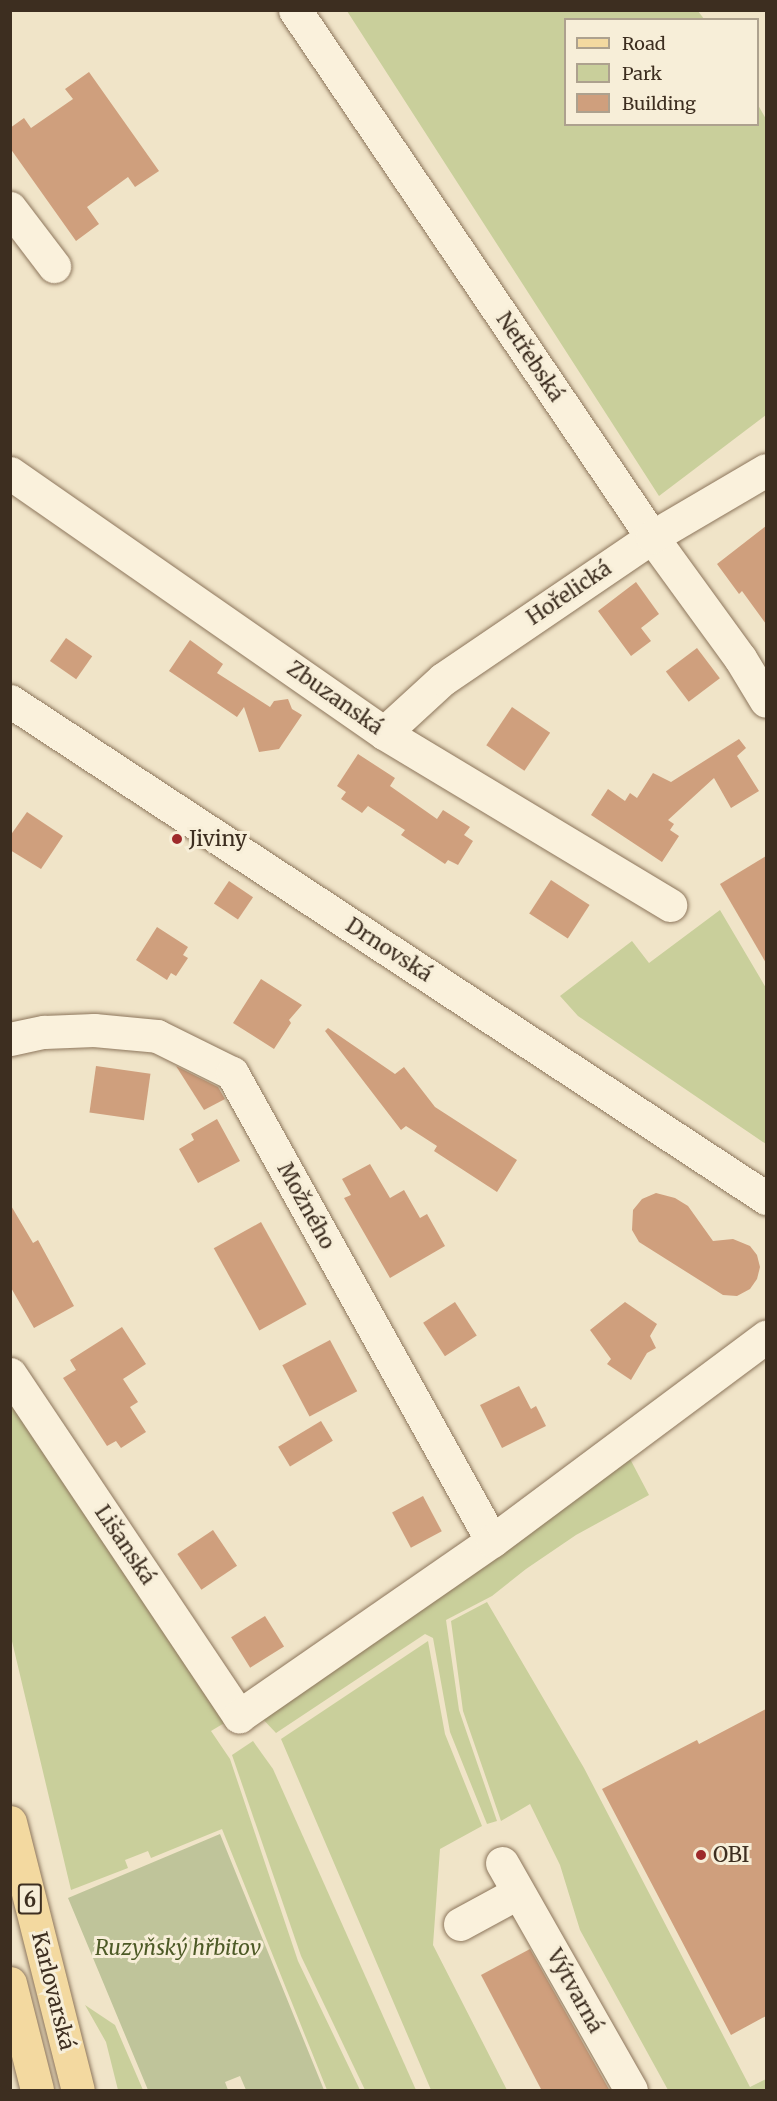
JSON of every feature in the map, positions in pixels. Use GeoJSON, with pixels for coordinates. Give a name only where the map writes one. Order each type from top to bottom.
{"type":"FeatureCollection","features":[{"type":"Feature","properties":{"kind":"main road","name":"Karlovarská"},"geometry":{"type":"LineString","coordinates":[[10,1822],[78,2091]]}},
{"type":"Feature","properties":{"kind":"main road","name":"Karlovarská"},"geometry":{"type":"LineString","coordinates":[[10,1983],[37,2091]]}},
{"type":"Feature","properties":{"kind":"street","name":"Netřebská"},"geometry":{"type":"LineString","coordinates":[[295,10],[652,537],[740,658],[766,701]]}},
{"type":"Feature","properties":{"kind":"street"},"geometry":{"type":"LineString","coordinates":[[10,208],[54,266]]}},
{"type":"Feature","properties":{"kind":"street","name":"Hořelická"},"geometry":{"type":"LineString","coordinates":[[384,733],[443,679],[652,537],[766,470]]}},
{"type":"Feature","properties":{"kind":"street","name":"Zbuzanská"},"geometry":{"type":"LineString","coordinates":[[10,473],[384,733],[670,906]]}},
{"type":"Feature","properties":{"kind":"street","name":"Drnovská"},"geometry":{"type":"LineString","coordinates":[[10,701],[766,1198]]}},
{"type":"Feature","properties":{"kind":"street","name":"Možného"},"geometry":{"type":"LineString","coordinates":[[10,1039],[44,1032],[94,1030],[157,1036],[232,1073],[492,1541]]}},
{"type":"Feature","properties":{"kind":"street"},"geometry":{"type":"LineString","coordinates":[[492,1541],[766,1337]]}},
{"type":"Feature","properties":{"kind":"street","name":"Lišanská"},"geometry":{"type":"LineString","coordinates":[[10,1374],[239,1716],[492,1541]]}},
{"type":"Feature","properties":{"kind":"street","name":"Výtvarná"},"geometry":{"type":"LineString","coordinates":[[502,1863],[631,2091]]}},
{"type":"Feature","properties":{"kind":"street"},"geometry":{"type":"LineString","coordinates":[[460,1924],[517,1893]]}},
{"type":"Feature","properties":{"kind":"green space"},"geometry":{"type":"Polygon","coordinates":[[[347,11],[698,11],[703,18],[564,18],[564,126],[759,126],[759,107],[766,119],[766,415],[659,496],[347,11]]]}},
{"type":"Feature","properties":{"kind":"green space"},"geometry":{"type":"Polygon","coordinates":[[[720,910],[766,988],[766,1144],[578,1016],[560,996],[632,941],[649,963],[720,910]]]}},
{"type":"Feature","properties":{"kind":"green space"},"geometry":{"type":"Polygon","coordinates":[[[10,1393],[226,1722],[211,1731],[230,1759],[298,1961],[360,2090],[327,2090],[222,1829],[151,1858],[148,1851],[125,1860],[128,1868],[71,1890],[11,1637],[10,1393]]]}},
{"type":"Feature","properties":{"kind":"green space"},"geometry":{"type":"Polygon","coordinates":[[[628,1455],[649,1495],[576,1535],[526,1569],[492,1596],[446,1620],[459,1710],[497,1821],[487,1824],[450,1732],[433,1638],[425,1634],[276,1733],[258,1714],[628,1455]]]}},
{"type":"Feature","properties":{"kind":"green space"},"geometry":{"type":"Polygon","coordinates":[[[487,1602],[584,1768],[750,2087],[766,2079],[766,2090],[668,2090],[580,1930],[560,1865],[530,1804],[501,1821],[463,1711],[451,1621],[487,1602]]]}},
{"type":"Feature","properties":{"kind":"green space"},"geometry":{"type":"Polygon","coordinates":[[[428,1641],[445,1734],[482,1826],[440,1849],[433,1945],[507,2090],[431,2090],[281,1739],[428,1641]]]}},
{"type":"Feature","properties":{"kind":"green space"},"geometry":{"type":"Polygon","coordinates":[[[253,1741],[273,1769],[416,2090],[365,2090],[301,1956],[232,1755],[253,1741]]]}},
{"type":"Feature","properties":{"kind":"green space","name":"Ruzyňský hřbitov"},"geometry":{"type":"Polygon","coordinates":[[[220,1834],[324,2090],[246,2090],[240,2076],[225,2082],[228,2090],[148,2090],[68,1898],[220,1834]]]}},
{"type":"Feature","properties":{"kind":"green space"},"geometry":{"type":"Polygon","coordinates":[[[85,2005],[115,2025],[143,2090],[118,2090],[106,2042],[85,2005]]]}},
{"type":"Feature","properties":{"kind":"building"},"geometry":{"type":"Polygon","coordinates":[[[89,72],[159,171],[135,187],[128,177],[87,207],[99,224],[76,241],[10,148],[10,128],[24,118],[31,128],[73,99],[65,89],[89,72]]]}},
{"type":"Feature","properties":{"kind":"building"},"geometry":{"type":"Polygon","coordinates":[[[766,526],[766,624],[742,591],[739,594],[717,564],[766,526]]]}},
{"type":"Feature","properties":{"kind":"building"},"geometry":{"type":"Polygon","coordinates":[[[636,582],[659,614],[641,628],[651,641],[631,656],[598,611],[636,582]]]}},
{"type":"Feature","properties":{"kind":"building"},"geometry":{"type":"Polygon","coordinates":[[[66,638],[92,656],[76,679],[50,661],[66,638]]]}},
{"type":"Feature","properties":{"kind":"building"},"geometry":{"type":"Polygon","coordinates":[[[190,640],[223,664],[217,673],[270,707],[274,701],[288,699],[292,709],[302,715],[279,749],[259,752],[244,707],[237,717],[169,671],[190,640]]]}},
{"type":"Feature","properties":{"kind":"building"},"geometry":{"type":"Polygon","coordinates":[[[697,648],[720,678],[689,702],[666,671],[697,648]]]}},
{"type":"Feature","properties":{"kind":"building"},"geometry":{"type":"Polygon","coordinates":[[[512,707],[550,733],[524,771],[486,745],[512,707]]]}},
{"type":"Feature","properties":{"kind":"building"},"geometry":{"type":"Polygon","coordinates":[[[739,739],[746,748],[737,756],[759,791],[731,808],[714,778],[668,820],[674,824],[670,830],[679,836],[662,862],[591,815],[608,789],[625,801],[630,793],[637,798],[653,773],[671,782],[739,739]]]}},
{"type":"Feature","properties":{"kind":"building"},"geometry":{"type":"Polygon","coordinates":[[[358,754],[395,778],[390,786],[437,819],[443,810],[470,827],[464,835],[473,841],[458,865],[448,860],[445,864],[401,835],[405,830],[368,806],[362,813],[341,799],[346,792],[337,786],[358,754]]]}},
{"type":"Feature","properties":{"kind":"building"},"geometry":{"type":"Polygon","coordinates":[[[27,812],[63,836],[41,869],[10,850],[10,836],[27,812]]]}},
{"type":"Feature","properties":{"kind":"building"},"geometry":{"type":"Polygon","coordinates":[[[766,856],[766,963],[720,884],[766,856]]]}},
{"type":"Feature","properties":{"kind":"building"},"geometry":{"type":"Polygon","coordinates":[[[551,880],[590,905],[568,939],[529,914],[551,880]]]}},
{"type":"Feature","properties":{"kind":"building"},"geometry":{"type":"Polygon","coordinates":[[[229,881],[253,897],[238,920],[214,903],[229,881]]]}},
{"type":"Feature","properties":{"kind":"building"},"geometry":{"type":"Polygon","coordinates":[[[157,927],[188,947],[183,955],[188,958],[176,976],[171,973],[167,980],[136,960],[157,927]]]}},
{"type":"Feature","properties":{"kind":"building"},"geometry":{"type":"Polygon","coordinates":[[[261,979],[302,1005],[289,1020],[291,1023],[274,1049],[233,1023],[261,979]]]}},
{"type":"Feature","properties":{"kind":"building"},"geometry":{"type":"Polygon","coordinates":[[[328,1028],[395,1074],[404,1067],[435,1107],[517,1160],[497,1192],[434,1151],[437,1146],[406,1126],[401,1130],[325,1031],[328,1028]]]}},
{"type":"Feature","properties":{"kind":"building"},"geometry":{"type":"Polygon","coordinates":[[[96,1066],[150,1074],[144,1120],[89,1113],[96,1066]]]}},
{"type":"Feature","properties":{"kind":"building"},"geometry":{"type":"Polygon","coordinates":[[[176,1066],[218,1087],[225,1099],[204,1110],[176,1066]]]}},
{"type":"Feature","properties":{"kind":"building"},"geometry":{"type":"Polygon","coordinates":[[[217,1119],[240,1161],[198,1183],[179,1149],[194,1140],[191,1134],[217,1119]]]}},
{"type":"Feature","properties":{"kind":"building"},"geometry":{"type":"Polygon","coordinates":[[[370,1164],[390,1198],[404,1190],[420,1218],[427,1214],[445,1246],[390,1278],[344,1198],[351,1195],[342,1179],[370,1164]]]}},
{"type":"Feature","properties":{"kind":"building"},"geometry":{"type":"Polygon","coordinates":[[[656,1193],[675,1198],[688,1206],[713,1241],[733,1239],[750,1246],[757,1255],[760,1267],[757,1279],[750,1289],[737,1296],[723,1295],[639,1242],[632,1230],[633,1210],[642,1199],[656,1193]]]}},
{"type":"Feature","properties":{"kind":"building"},"geometry":{"type":"Polygon","coordinates":[[[10,1204],[33,1243],[38,1240],[74,1306],[34,1328],[10,1286],[10,1204]]]}},
{"type":"Feature","properties":{"kind":"building"},"geometry":{"type":"Polygon","coordinates":[[[261,1222],[307,1304],[259,1330],[214,1248],[261,1222]]]}},
{"type":"Feature","properties":{"kind":"building"},"geometry":{"type":"Polygon","coordinates":[[[455,1302],[477,1336],[445,1356],[423,1323],[455,1302]]]}},
{"type":"Feature","properties":{"kind":"building"},"geometry":{"type":"Polygon","coordinates":[[[625,1302],[657,1324],[650,1336],[656,1348],[647,1353],[631,1380],[607,1364],[611,1359],[590,1330],[625,1302]]]}},
{"type":"Feature","properties":{"kind":"building"},"geometry":{"type":"Polygon","coordinates":[[[122,1327],[146,1364],[123,1379],[138,1402],[130,1407],[146,1432],[121,1448],[116,1441],[107,1446],[63,1378],[76,1370],[70,1360],[122,1327]]]}},
{"type":"Feature","properties":{"kind":"building"},"geometry":{"type":"Polygon","coordinates":[[[330,1340],[357,1391],[310,1417],[282,1365],[330,1340]]]}},
{"type":"Feature","properties":{"kind":"building"},"geometry":{"type":"Polygon","coordinates":[[[519,1386],[531,1409],[536,1406],[546,1426],[502,1448],[480,1405],[519,1386]]]}},
{"type":"Feature","properties":{"kind":"building"},"geometry":{"type":"Polygon","coordinates":[[[321,1421],[333,1441],[290,1466],[278,1447],[321,1421]]]}},
{"type":"Feature","properties":{"kind":"building"},"geometry":{"type":"Polygon","coordinates":[[[423,1496],[442,1531],[411,1548],[392,1512],[423,1496]]]}},
{"type":"Feature","properties":{"kind":"building"},"geometry":{"type":"Polygon","coordinates":[[[213,1530],[237,1566],[201,1590],[177,1554],[213,1530]]]}},
{"type":"Feature","properties":{"kind":"building"},"geometry":{"type":"Polygon","coordinates":[[[265,1616],[284,1647],[250,1668],[231,1637],[265,1616]]]}},
{"type":"Feature","properties":{"kind":"building","name":"OBI"},"geometry":{"type":"Polygon","coordinates":[[[766,1709],[766,2016],[731,2035],[602,1789],[697,1740],[699,1744],[766,1709]]]}},
{"type":"Feature","properties":{"kind":"building"},"geometry":{"type":"Polygon","coordinates":[[[530,1949],[610,2091],[542,2091],[481,1975],[530,1949]]]}},
{"type":"Feature","properties":{"kind":"place","name":"Jiviny"},"geometry":{"type":"Point","coordinates":[177,839]}},
{"type":"Feature","properties":{"kind":"place","name":"OBI"},"geometry":{"type":"Point","coordinates":[701,1855]}}]}
